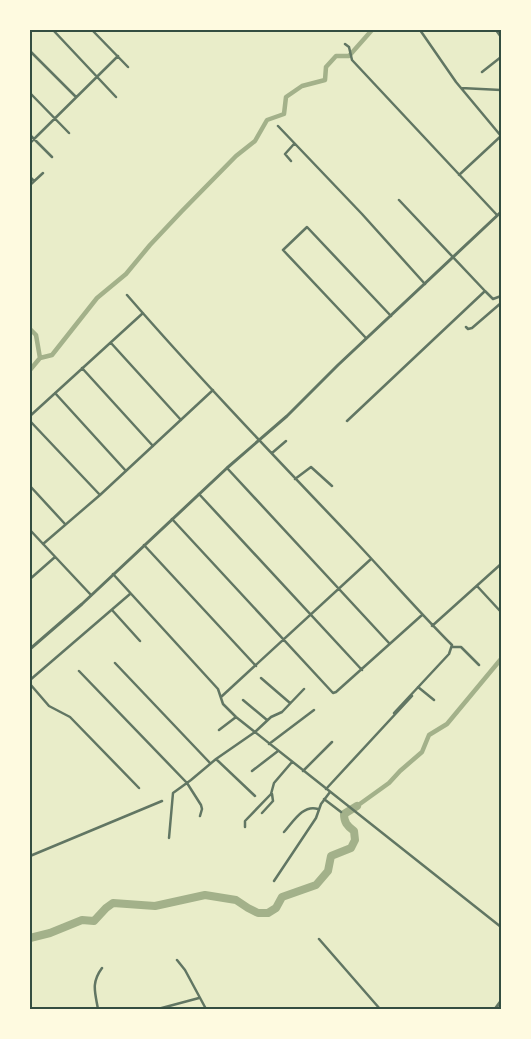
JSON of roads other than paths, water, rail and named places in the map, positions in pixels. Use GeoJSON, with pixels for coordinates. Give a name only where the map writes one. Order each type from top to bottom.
{"type":"FeatureCollection","features":[{"type":"Feature","properties":{"kind":"street"},"geometry":{"type":"LineString","coordinates":[[53,30],[116,96]]}},
{"type":"Feature","properties":{"kind":"street"},"geometry":{"type":"LineString","coordinates":[[92,30],[128,67]]}},
{"type":"Feature","properties":{"kind":"street"},"geometry":{"type":"LineString","coordinates":[[496,30],[501,37]]}},
{"type":"Feature","properties":{"kind":"street"},"geometry":{"type":"LineString","coordinates":[[421,31],[461,88],[501,136],[459,175]]}},
{"type":"Feature","properties":{"kind":"street"},"geometry":{"type":"LineString","coordinates":[[345,44],[349,47],[350,57],[497,215]]}},
{"type":"Feature","properties":{"kind":"street"},"geometry":{"type":"LineString","coordinates":[[30,51],[76,97]]}},
{"type":"Feature","properties":{"kind":"street"},"geometry":{"type":"LineString","coordinates":[[30,142],[118,56]]}},
{"type":"Feature","properties":{"kind":"street"},"geometry":{"type":"LineString","coordinates":[[482,72],[501,57]]}},
{"type":"Feature","properties":{"kind":"street"},"geometry":{"type":"LineString","coordinates":[[461,88],[501,90]]}},
{"type":"Feature","properties":{"kind":"street"},"geometry":{"type":"LineString","coordinates":[[30,93],[69,133]]}},
{"type":"Feature","properties":{"kind":"street"},"geometry":{"type":"LineString","coordinates":[[278,126],[362,214],[425,284]]}},
{"type":"Feature","properties":{"kind":"street"},"geometry":{"type":"LineString","coordinates":[[30,135],[52,157]]}},
{"type":"Feature","properties":{"kind":"street"},"geometry":{"type":"LineString","coordinates":[[291,161],[285,154],[294,144]]}},
{"type":"Feature","properties":{"kind":"street"},"geometry":{"type":"LineString","coordinates":[[30,185],[43,173]]}},
{"type":"Feature","properties":{"kind":"street"},"geometry":{"type":"LineString","coordinates":[[30,177],[34,181]]}},
{"type":"Feature","properties":{"kind":"street"},"geometry":{"type":"LineString","coordinates":[[399,200],[485,291],[500,304],[472,328],[466,328]]}},
{"type":"Feature","properties":{"kind":"street"},"geometry":{"type":"LineString","coordinates":[[30,649],[259,440],[501,212]]}},
{"type":"Feature","properties":{"kind":"street"},"geometry":{"type":"LineString","coordinates":[[366,338],[283,250],[307,227],[391,316]]}},
{"type":"Feature","properties":{"kind":"street"},"geometry":{"type":"LineString","coordinates":[[347,421],[485,291]]}},
{"type":"Feature","properties":{"kind":"street"},"geometry":{"type":"LineString","coordinates":[[127,295],[432,626],[452,647],[461,647],[479,665]]}},
{"type":"Feature","properties":{"kind":"street"},"geometry":{"type":"LineString","coordinates":[[495,300],[501,296]]}},
{"type":"Feature","properties":{"kind":"street"},"geometry":{"type":"LineString","coordinates":[[30,416],[143,313]]}},
{"type":"Feature","properties":{"kind":"street"},"geometry":{"type":"LineString","coordinates":[[111,343],[181,420]]}},
{"type":"Feature","properties":{"kind":"street"},"geometry":{"type":"LineString","coordinates":[[82,368],[153,446]]}},
{"type":"Feature","properties":{"kind":"street"},"geometry":{"type":"LineString","coordinates":[[43,544],[100,495],[213,390]]}},
{"type":"Feature","properties":{"kind":"street"},"geometry":{"type":"LineString","coordinates":[[54,393],[126,471]]}},
{"type":"Feature","properties":{"kind":"street"},"geometry":{"type":"LineString","coordinates":[[30,422],[100,495]]}},
{"type":"Feature","properties":{"kind":"street"},"geometry":{"type":"LineString","coordinates":[[272,453],[286,441]]}},
{"type":"Feature","properties":{"kind":"street"},"geometry":{"type":"LineString","coordinates":[[295,479],[311,467],[332,486]]}},
{"type":"Feature","properties":{"kind":"street"},"geometry":{"type":"LineString","coordinates":[[227,468],[389,644]]}},
{"type":"Feature","properties":{"kind":"street"},"geometry":{"type":"LineString","coordinates":[[30,486],[65,524]]}},
{"type":"Feature","properties":{"kind":"street"},"geometry":{"type":"LineString","coordinates":[[199,494],[362,670]]}},
{"type":"Feature","properties":{"kind":"street"},"geometry":{"type":"LineString","coordinates":[[172,519],[333,693],[362,670],[422,615]]}},
{"type":"Feature","properties":{"kind":"street"},"geometry":{"type":"LineString","coordinates":[[30,530],[91,595]]}},
{"type":"Feature","properties":{"kind":"street"},"geometry":{"type":"LineString","coordinates":[[144,545],[256,666]]}},
{"type":"Feature","properties":{"kind":"street"},"geometry":{"type":"LineString","coordinates":[[30,579],[54,557]]}},
{"type":"Feature","properties":{"kind":"street"},"geometry":{"type":"LineString","coordinates":[[221,697],[371,559]]}},
{"type":"Feature","properties":{"kind":"street"},"geometry":{"type":"LineString","coordinates":[[432,626],[501,564]]}},
{"type":"Feature","properties":{"kind":"street"},"geometry":{"type":"LineString","coordinates":[[113,574],[218,690],[223,704],[236,717],[501,927]]}},
{"type":"Feature","properties":{"kind":"street"},"geometry":{"type":"LineString","coordinates":[[477,586],[501,612]]}},
{"type":"Feature","properties":{"kind":"street"},"geometry":{"type":"LineString","coordinates":[[30,680],[130,594]]}},
{"type":"Feature","properties":{"kind":"street"},"geometry":{"type":"LineString","coordinates":[[112,610],[140,641]]}},
{"type":"Feature","properties":{"kind":"street"},"geometry":{"type":"LineString","coordinates":[[394,712],[449,654],[452,647]]}},
{"type":"Feature","properties":{"kind":"street"},"geometry":{"type":"LineString","coordinates":[[115,663],[210,763]]}},
{"type":"Feature","properties":{"kind":"street"},"geometry":{"type":"LineString","coordinates":[[78,671],[187,783],[202,807],[200,816]]}},
{"type":"Feature","properties":{"kind":"street"},"geometry":{"type":"LineString","coordinates":[[261,678],[290,703]]}},
{"type":"Feature","properties":{"kind":"street"},"geometry":{"type":"LineString","coordinates":[[30,684],[49,706],[70,717],[139,788]]}},
{"type":"Feature","properties":{"kind":"street"},"geometry":{"type":"LineString","coordinates":[[418,687],[434,700]]}},
{"type":"Feature","properties":{"kind":"street"},"geometry":{"type":"LineString","coordinates":[[169,838],[173,793],[210,763],[254,732],[273,715],[282,712],[304,688]]}},
{"type":"Feature","properties":{"kind":"street"},"geometry":{"type":"LineString","coordinates":[[326,789],[412,696]]}},
{"type":"Feature","properties":{"kind":"street"},"geometry":{"type":"LineString","coordinates":[[243,700],[267,720]]}},
{"type":"Feature","properties":{"kind":"street"},"geometry":{"type":"LineString","coordinates":[[269,744],[314,710]]}},
{"type":"Feature","properties":{"kind":"street"},"geometry":{"type":"LineString","coordinates":[[219,730],[236,717]]}},
{"type":"Feature","properties":{"kind":"street"},"geometry":{"type":"LineString","coordinates":[[303,771],[332,742]]}},
{"type":"Feature","properties":{"kind":"street"},"geometry":{"type":"LineString","coordinates":[[252,771],[278,751]]}},
{"type":"Feature","properties":{"kind":"street"},"geometry":{"type":"LineString","coordinates":[[216,759],[255,796]]}},
{"type":"Feature","properties":{"kind":"street"},"geometry":{"type":"LineString","coordinates":[[262,813],[273,801],[274,783],[292,762]]}},
{"type":"Feature","properties":{"kind":"street"},"geometry":{"type":"LineString","coordinates":[[245,827],[245,821],[272,792]]}},
{"type":"Feature","properties":{"kind":"street"},"geometry":{"type":"LineString","coordinates":[[274,881],[316,818],[318,809],[330,792]]}},
{"type":"Feature","properties":{"kind":"street"},"geometry":{"type":"LineString","coordinates":[[324,799],[340,812]]}},
{"type":"Feature","properties":{"kind":"street"},"geometry":{"type":"LineString","coordinates":[[30,856],[162,801]]}},
{"type":"Feature","properties":{"kind":"street"},"geometry":{"type":"LineString","coordinates":[[284,832],[301,812],[312,808],[318,809]]}},
{"type":"Feature","properties":{"kind":"street"},"geometry":{"type":"LineString","coordinates":[[320,938],[380,1009]]}},
{"type":"Feature","properties":{"kind":"street"},"geometry":{"type":"LineString","coordinates":[[177,960],[185,970],[206,1009]]}},
{"type":"Feature","properties":{"kind":"street"},"geometry":{"type":"LineString","coordinates":[[98,1009],[94,984],[102,968]]}},
{"type":"Feature","properties":{"kind":"street"},"geometry":{"type":"LineString","coordinates":[[158,1009],[199,998]]}},
{"type":"Feature","properties":{"kind":"street"},"geometry":{"type":"LineString","coordinates":[[495,1009],[501,1001]]}},
{"type":"Feature","properties":{"kind":"waterway"},"geometry":{"type":"LineString","coordinates":[[30,370],[40,358],[52,355],[97,298],[126,274],[182,211],[236,156],[255,141],[267,120],[284,114],[286,97],[302,86],[325,80],[326,67],[336,56],[349,56],[372,30]]}},
{"type":"Feature","properties":{"kind":"waterway"},"geometry":{"type":"LineString","coordinates":[[30,329],[36,335],[40,358]]}},
{"type":"Feature","properties":{"kind":"waterway"},"geometry":{"type":"LineString","coordinates":[[357,806],[389,783],[422,752],[429,735],[447,724],[501,659]]}},
{"type":"Feature","properties":{"kind":"waterway"},"geometry":{"type":"LineString","coordinates":[[30,938],[50,933],[82,920],[94,921],[113,903],[155,906],[205,895],[236,900],[258,913],[268,913],[276,908],[282,897],[316,885],[328,871],[331,856],[351,848],[355,840],[354,831],[346,824],[344,814],[357,806]]}}]}
